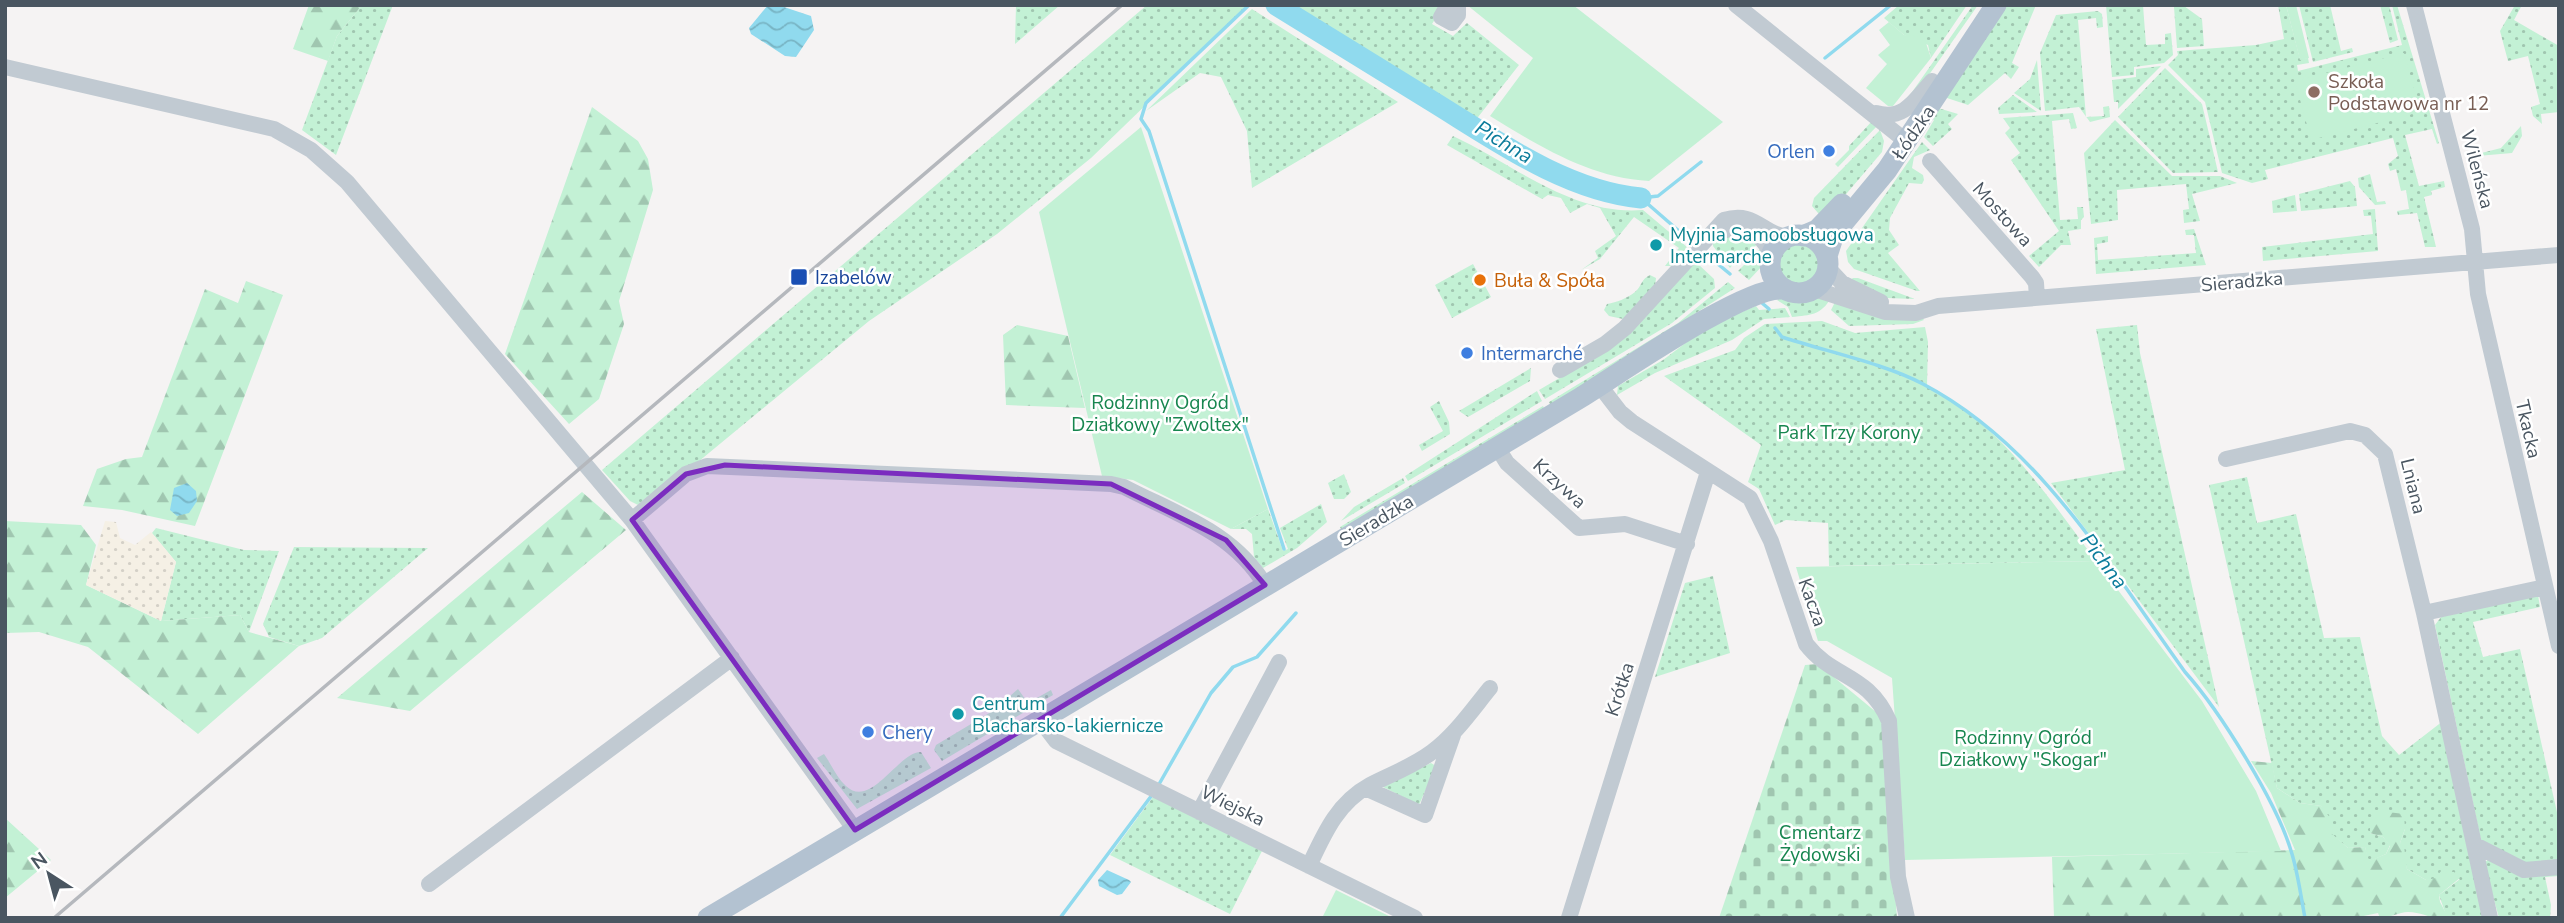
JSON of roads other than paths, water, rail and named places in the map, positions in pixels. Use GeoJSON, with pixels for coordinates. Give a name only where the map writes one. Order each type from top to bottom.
{"type":"FeatureCollection","features":[{"type":"Feature","properties":{"kind":"main road","name":"Łódzka"},"geometry":{"type":"LineString","coordinates":[[1796,236],[1824,225],[1903,138],[1932,81],[1983,5]]}},
{"type":"Feature","properties":{"kind":"main road","name":"Łódzka"},"geometry":{"type":"LineString","coordinates":[[1827,262],[1834,234],[1996,5]]}},
{"type":"Feature","properties":{"kind":"main road"},"geometry":{"type":"LineString","coordinates":[[1796,236],[1820,244],[1827,262],[1822,282],[1814,289],[1798,293],[1783,289],[1774,279],[1770,262],[1778,244],[1796,236]]}},
{"type":"Feature","properties":{"kind":"main road","name":"Sieradzka"},"geometry":{"type":"LineString","coordinates":[[1710,316],[1715,306],[1762,277],[1770,262]]}},
{"type":"Feature","properties":{"kind":"main road","name":"Sieradzka"},"geometry":{"type":"LineString","coordinates":[[708,918],[1600,386],[1710,316],[1769,290],[1783,289]]}},
{"type":"Feature","properties":{"kind":"street"},"geometry":{"type":"LineString","coordinates":[[1448,5],[1441,17],[1452,23],[1458,15],[1458,5]]}},
{"type":"Feature","properties":{"kind":"street"},"geometry":{"type":"LineString","coordinates":[[1736,5],[1903,138]]}},
{"type":"Feature","properties":{"kind":"street","name":"Wileńska"},"geometry":{"type":"LineString","coordinates":[[2414,5],[2472,229],[2475,262]]}},
{"type":"Feature","properties":{"kind":"street"},"geometry":{"type":"LineString","coordinates":[[5,67],[246,120],[274,129],[311,150],[347,181],[632,520],[855,830]]}},
{"type":"Feature","properties":{"kind":"street"},"geometry":{"type":"LineString","coordinates":[[1872,111],[1888,116],[1901,114],[1932,81]]}},
{"type":"Feature","properties":{"kind":"street","name":"Mostowa"},"geometry":{"type":"LineString","coordinates":[[1930,161],[2032,277],[2036,283],[2037,298]]}},
{"type":"Feature","properties":{"kind":"street"},"geometry":{"type":"LineString","coordinates":[[1560,370],[1616,335],[1717,226],[1734,217],[1753,220],[1780,236],[1796,236]]}},
{"type":"Feature","properties":{"kind":"street"},"geometry":{"type":"LineString","coordinates":[[1706,239],[1729,229],[1748,231],[1764,241],[1770,262]]}},
{"type":"Feature","properties":{"kind":"street","name":"Sieradzka"},"geometry":{"type":"LineString","coordinates":[[1814,289],[1885,312],[1916,313],[1925,308],[2559,255]]}},
{"type":"Feature","properties":{"kind":"street","name":"Sieradzka"},"geometry":{"type":"LineString","coordinates":[[1827,262],[1836,279],[1862,295],[1879,302],[1915,304],[1925,308]]}},
{"type":"Feature","properties":{"kind":"street","name":"Tkacka"},"geometry":{"type":"LineString","coordinates":[[2475,262],[2480,307],[2559,646]]}},
{"type":"Feature","properties":{"kind":"street","name":"Kacza"},"geometry":{"type":"LineString","coordinates":[[1600,386],[1620,412],[1632,422],[1738,489],[1754,505],[1771,541],[1806,644],[1817,656],[1874,693],[1881,704],[1889,721],[1898,877],[1907,918]]}},
{"type":"Feature","properties":{"kind":"street","name":"Lniana"},"geometry":{"type":"LineString","coordinates":[[2226,459],[2350,431],[2375,442],[2385,454],[2424,613],[2490,918]]}},
{"type":"Feature","properties":{"kind":"street","name":"Krzywa"},"geometry":{"type":"LineString","coordinates":[[1497,447],[1507,463],[1579,528],[1625,524],[1687,544]]}},
{"type":"Feature","properties":{"kind":"street"},"geometry":{"type":"LineString","coordinates":[[632,520],[687,474],[708,466],[1111,484],[1124,487],[1226,540],[1244,555],[1265,586]]}},
{"type":"Feature","properties":{"kind":"street","name":"Krótka"},"geometry":{"type":"LineString","coordinates":[[1569,918],[1708,472]]}},
{"type":"Feature","properties":{"kind":"street"},"geometry":{"type":"LineString","coordinates":[[2424,613],[2545,587]]}},
{"type":"Feature","properties":{"kind":"street"},"geometry":{"type":"LineString","coordinates":[[429,884],[732,658]]}},
{"type":"Feature","properties":{"kind":"street"},"geometry":{"type":"LineString","coordinates":[[1199,812],[1279,662]]}},
{"type":"Feature","properties":{"kind":"street"},"geometry":{"type":"LineString","coordinates":[[1308,866],[1332,819],[1365,788],[1414,765],[1454,733],[1490,688]]}},
{"type":"Feature","properties":{"kind":"street","name":"Wiejska"},"geometry":{"type":"LineString","coordinates":[[1040,720],[1056,741],[1415,918]]}},
{"type":"Feature","properties":{"kind":"street"},"geometry":{"type":"LineString","coordinates":[[1365,788],[1425,815],[1454,733]]}},
{"type":"Feature","properties":{"kind":"street"},"geometry":{"type":"LineString","coordinates":[[2475,845],[2524,870],[2559,867]]}},
{"type":"Feature","properties":{"kind":"water"},"geometry":{"type":"Polygon","coordinates":[[[768,5],[778,5],[811,16],[814,30],[796,57],[785,56],[751,34],[749,28],[768,5]]]}},
{"type":"Feature","properties":{"kind":"water"},"geometry":{"type":"Polygon","coordinates":[[[187,483],[196,491],[197,501],[189,513],[177,516],[170,510],[174,488],[187,483]]]}},
{"type":"Feature","properties":{"kind":"water"},"geometry":{"type":"Polygon","coordinates":[[[1107,870],[1131,882],[1122,894],[1117,895],[1099,886],[1098,880],[1107,870]]]}},
{"type":"Feature","properties":{"kind":"waterway"},"geometry":{"type":"LineString","coordinates":[[1249,5],[1146,103],[1141,119],[1149,131],[1284,549]]}},
{"type":"Feature","properties":{"kind":"waterway","name":"Pichna"},"geometry":{"type":"LineString","coordinates":[[1276,5],[1534,162],[1586,186],[1641,198]]}},
{"type":"Feature","properties":{"kind":"waterway"},"geometry":{"type":"LineString","coordinates":[[1825,58],[1891,5]]}},
{"type":"Feature","properties":{"kind":"waterway"},"geometry":{"type":"LineString","coordinates":[[1641,198],[1658,196],[1701,162]]}},
{"type":"Feature","properties":{"kind":"waterway","name":"Pichna"},"geometry":{"type":"LineString","coordinates":[[1641,198],[1695,245]]}},
{"type":"Feature","properties":{"kind":"waterway","name":"Pichna"},"geometry":{"type":"LineString","coordinates":[[1701,250],[1730,274]]}},
{"type":"Feature","properties":{"kind":"waterway","name":"Pichna"},"geometry":{"type":"LineString","coordinates":[[1762,303],[1769,309]]}},
{"type":"Feature","properties":{"kind":"waterway","name":"Pichna"},"geometry":{"type":"LineString","coordinates":[[1775,328],[1782,337],[1873,364],[1923,384],[1965,410],[2003,440],[2038,475],[2100,551],[2231,734],[2285,833],[2296,869],[2305,918]]}},
{"type":"Feature","properties":{"kind":"waterway"},"geometry":{"type":"LineString","coordinates":[[1158,786],[1211,693],[1233,667],[1257,657],[1296,613]]}},
{"type":"Feature","properties":{"kind":"waterway"},"geometry":{"type":"LineString","coordinates":[[1060,918],[1152,795]]}},
{"type":"Feature","properties":{"kind":"railway"},"geometry":{"type":"LineString","coordinates":[[54,918],[1122,5]]}},
{"type":"Feature","properties":{"kind":"place","name":"Szkoła Podstawowa nr 12"},"geometry":{"type":"Point","coordinates":[2314,92]}},
{"type":"Feature","properties":{"kind":"place","name":"Orlen"},"geometry":{"type":"Point","coordinates":[1829,151]}},
{"type":"Feature","properties":{"kind":"place","name":"Myjnia Samoobsługowa Intermarche"},"geometry":{"type":"Point","coordinates":[1656,245]}},
{"type":"Feature","properties":{"kind":"place","name":"Izabelów"},"geometry":{"type":"Point","coordinates":[799,277]}},
{"type":"Feature","properties":{"kind":"place","name":"Buła & Spóła"},"geometry":{"type":"Point","coordinates":[1480,280]}},
{"type":"Feature","properties":{"kind":"place","name":"Intermarché"},"geometry":{"type":"Point","coordinates":[1467,353]}},
{"type":"Feature","properties":{"kind":"place","name":"Centrum Blacharsko-lakiernicze"},"geometry":{"type":"Point","coordinates":[958,714]}},
{"type":"Feature","properties":{"kind":"place","name":"Chery"},"geometry":{"type":"Point","coordinates":[868,732]}},
{"type":"Feature","properties":{"kind":"park label","name":"Rodzinny Ogród Działkowy \"Zwoltex\""},"geometry":{"type":"Point","coordinates":[1160,413]}},
{"type":"Feature","properties":{"kind":"park label","name":"Park Trzy Korony"},"geometry":{"type":"Point","coordinates":[1849,432]}},
{"type":"Feature","properties":{"kind":"park label","name":"Rodzinny Ogród Działkowy \"Skogar\""},"geometry":{"type":"Point","coordinates":[2023,748]}},
{"type":"Feature","properties":{"kind":"park label","name":"Cmentarz Żydowski"},"geometry":{"type":"Point","coordinates":[1820,843]}}]}
